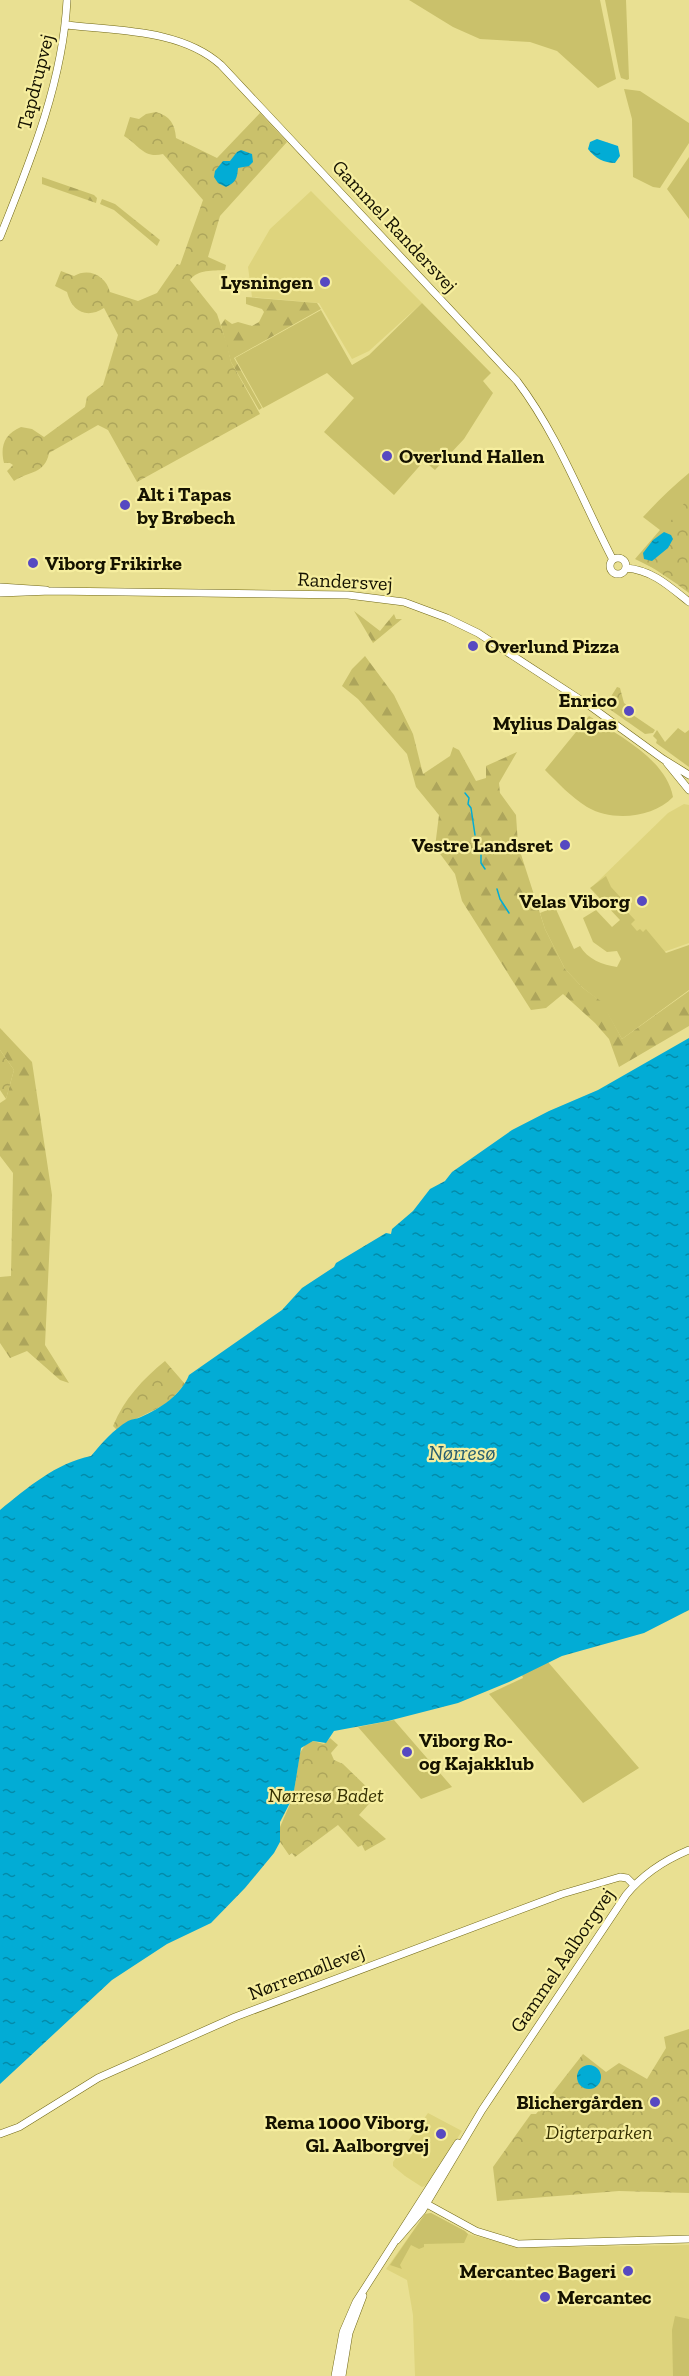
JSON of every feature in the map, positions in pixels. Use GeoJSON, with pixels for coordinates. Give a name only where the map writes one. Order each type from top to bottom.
{"type":"FeatureCollection","features":[{"type":"Feature","properties":{"kind":"street","name":"Tapdrupvej"},"geometry":{"type":"LineString","coordinates":[[0,237],[37,140],[57,70],[66,25],[67,0]]}},
{"type":"Feature","properties":{"kind":"street","name":"Gammel Randersvej"},"geometry":{"type":"LineString","coordinates":[[66,25],[178,40],[203,51],[221,65],[517,381],[546,426],[613,560]]}},
{"type":"Feature","properties":{"kind":"street"},"geometry":{"type":"LineString","coordinates":[[626,568],[621,559],[613,560],[610,566],[614,572],[622,572],[626,568],[642,569],[689,602]]}},
{"type":"Feature","properties":{"kind":"street","name":"Randersvej"},"geometry":{"type":"LineString","coordinates":[[0,587],[38,588],[51,591]]}},
{"type":"Feature","properties":{"kind":"street","name":"Randersvej"},"geometry":{"type":"LineString","coordinates":[[0,593],[51,591],[348,595],[404,602],[447,618],[478,633],[689,775]]}},
{"type":"Feature","properties":{"kind":"street","name":"Randersvej"},"geometry":{"type":"LineString","coordinates":[[663,759],[688,784]]}},
{"type":"Feature","properties":{"kind":"street","name":"Gammel Aalborgvej"},"geometry":{"type":"LineString","coordinates":[[335,2376],[343,2332],[352,2309],[397,2240],[413,2224],[482,2110],[609,1918],[634,1885],[660,1865],[689,1850]]}},
{"type":"Feature","properties":{"kind":"street","name":"Nørremøllevej"},"geometry":{"type":"LineString","coordinates":[[0,2134],[19,2127],[98,2078],[235,2016],[562,1894],[620,1877],[627,1878],[634,1885]]}},
{"type":"Feature","properties":{"kind":"street"},"geometry":{"type":"LineString","coordinates":[[426,2200],[461,2223],[495,2238],[518,2244],[689,2239]]}},
{"type":"Feature","properties":{"kind":"street","name":"Gammel Aalborgvej"},"geometry":{"type":"LineString","coordinates":[[342,2376],[349,2333],[366,2288]]}},
{"type":"Feature","properties":{"kind":"shaded area","name":"Lysningen"},"geometry":{"type":"Polygon","coordinates":[[[311,191],[422,303],[369,351],[352,359],[319,303],[252,297],[248,267],[270,229],[311,191]]]}},
{"type":"Feature","properties":{"kind":"shaded area"},"geometry":{"type":"Polygon","coordinates":[[[684,804],[689,805],[689,943],[658,954],[594,885],[668,813],[684,804]]]}},
{"type":"Feature","properties":{"kind":"shaded area"},"geometry":{"type":"Polygon","coordinates":[[[428,2113],[462,2131],[427,2185],[422,2187],[393,2166],[393,2162],[428,2113]]]}},
{"type":"Feature","properties":{"kind":"shaded area","name":"Mercantec"},"geometry":{"type":"Polygon","coordinates":[[[431,2213],[468,2234],[521,2248],[689,2245],[689,2376],[415,2376],[413,2315],[407,2280],[386,2269],[425,2214],[431,2213]]]}},
{"type":"Feature","properties":{"kind":"green space"},"geometry":{"type":"Polygon","coordinates":[[[409,0],[600,0],[616,79],[598,88],[557,51],[530,42],[480,39],[453,27],[409,0]]]}},
{"type":"Feature","properties":{"kind":"green space"},"geometry":{"type":"Polygon","coordinates":[[[605,0],[626,0],[629,79],[627,80],[621,78],[619,71],[605,0]]]}},
{"type":"Feature","properties":{"kind":"green space"},"geometry":{"type":"Polygon","coordinates":[[[624,89],[640,91],[689,123],[689,143],[660,188],[633,177],[632,119],[624,89]]]}},
{"type":"Feature","properties":{"kind":"green space"},"geometry":{"type":"Polygon","coordinates":[[[156,112],[171,121],[176,138],[217,158],[260,113],[287,142],[220,216],[208,257],[226,265],[225,270],[201,272],[190,280],[217,314],[231,362],[260,414],[137,482],[108,430],[98,425],[49,453],[44,465],[36,471],[14,481],[7,471],[13,465],[4,463],[3,457],[3,446],[7,437],[21,427],[32,429],[44,437],[85,407],[87,397],[103,385],[118,335],[104,308],[92,313],[81,312],[72,304],[67,292],[55,286],[61,271],[74,276],[85,272],[91,273],[105,281],[110,292],[138,301],[157,293],[177,264],[180,265],[203,200],[163,154],[146,153],[124,136],[130,117],[139,119],[146,114],[156,112]]]}},
{"type":"Feature","properties":{"kind":"green space"},"geometry":{"type":"Polygon","coordinates":[[[689,157],[689,219],[667,189],[689,157]]]}},
{"type":"Feature","properties":{"kind":"green space"},"geometry":{"type":"Polygon","coordinates":[[[42,177],[94,195],[97,198],[96,203],[42,184],[42,177]]]}},
{"type":"Feature","properties":{"kind":"green space"},"geometry":{"type":"Polygon","coordinates":[[[102,199],[115,204],[160,240],[157,246],[114,210],[100,204],[102,199]]]}},
{"type":"Feature","properties":{"kind":"green space"},"geometry":{"type":"Polygon","coordinates":[[[246,297],[317,303],[321,309],[234,358],[262,408],[259,410],[231,362],[221,325],[225,319],[232,324],[238,322],[252,326],[259,322],[264,312],[262,309],[246,304],[246,297]]]}},
{"type":"Feature","properties":{"kind":"green space"},"geometry":{"type":"Polygon","coordinates":[[[422,303],[491,373],[483,381],[493,393],[464,439],[435,470],[424,461],[394,495],[324,432],[354,398],[327,373],[263,408],[235,358],[321,310],[352,365],[369,355],[422,303]]]}},
{"type":"Feature","properties":{"kind":"green space"},"geometry":{"type":"Polygon","coordinates":[[[689,473],[689,593],[678,585],[685,573],[655,569],[635,559],[660,530],[643,517],[689,473]]]}},
{"type":"Feature","properties":{"kind":"green space"},"geometry":{"type":"Polygon","coordinates":[[[689,497],[689,592],[641,560],[689,497]]]}},
{"type":"Feature","properties":{"kind":"green space"},"geometry":{"type":"Polygon","coordinates":[[[354,611],[380,631],[394,614],[396,619],[402,619],[373,643],[354,611]]]}},
{"type":"Feature","properties":{"kind":"green space"},"geometry":{"type":"Polygon","coordinates":[[[365,656],[394,695],[413,734],[423,774],[450,756],[453,747],[459,750],[476,781],[486,778],[486,766],[517,752],[499,783],[500,793],[516,815],[518,845],[545,929],[565,969],[583,988],[602,1002],[622,1039],[689,991],[689,1026],[619,1067],[609,1039],[563,994],[546,1008],[531,1010],[462,901],[455,874],[435,847],[439,815],[416,787],[407,754],[358,699],[342,686],[352,669],[365,656]]]}},
{"type":"Feature","properties":{"kind":"green space"},"geometry":{"type":"Polygon","coordinates":[[[617,687],[620,688],[624,703],[636,712],[633,715],[655,730],[653,733],[645,734],[605,706],[617,687]]]}},
{"type":"Feature","properties":{"kind":"green space"},"geometry":{"type":"Polygon","coordinates":[[[589,716],[627,740],[651,760],[669,783],[673,797],[655,810],[632,816],[608,815],[587,807],[560,785],[545,770],[589,716]]]}},
{"type":"Feature","properties":{"kind":"green space"},"geometry":{"type":"Polygon","coordinates":[[[678,728],[685,733],[689,730],[689,767],[656,743],[657,740],[653,736],[657,730],[665,742],[678,728]]]}},
{"type":"Feature","properties":{"kind":"green space"},"geometry":{"type":"Polygon","coordinates":[[[606,876],[611,887],[622,899],[619,903],[635,920],[631,924],[637,931],[640,929],[643,932],[646,929],[666,953],[689,945],[689,990],[622,1039],[601,1002],[583,988],[565,969],[545,929],[540,913],[555,907],[574,949],[580,946],[596,961],[617,967],[621,959],[617,951],[607,952],[593,942],[583,918],[596,910],[612,927],[620,920],[590,888],[606,876]]]}},
{"type":"Feature","properties":{"kind":"green space"},"geometry":{"type":"Polygon","coordinates":[[[0,1028],[32,1062],[52,1195],[45,1345],[69,1383],[60,1380],[27,1351],[10,1358],[0,1343],[0,1277],[11,1276],[13,1173],[0,1156],[0,1103],[6,1099],[14,1070],[0,1050],[0,1028]]]}},
{"type":"Feature","properties":{"kind":"green space"},"geometry":{"type":"Polygon","coordinates":[[[0,1050],[14,1070],[6,1099],[0,1090],[0,1050]]]}},
{"type":"Feature","properties":{"kind":"green space"},"geometry":{"type":"Polygon","coordinates":[[[165,1361],[185,1384],[168,1402],[117,1430],[113,1426],[128,1398],[165,1361]]]}},
{"type":"Feature","properties":{"kind":"green space"},"geometry":{"type":"Polygon","coordinates":[[[548,1662],[639,1768],[583,1803],[489,1694],[523,1678],[522,1675],[548,1662]]]}},
{"type":"Feature","properties":{"kind":"green space"},"geometry":{"type":"Polygon","coordinates":[[[394,1720],[452,1787],[421,1799],[358,1727],[394,1720]]]}},
{"type":"Feature","properties":{"kind":"green space","name":"Nørresø Badet"},"geometry":{"type":"Polygon","coordinates":[[[330,1738],[338,1745],[331,1753],[334,1760],[343,1764],[376,1796],[359,1815],[386,1839],[365,1851],[362,1845],[358,1847],[338,1825],[295,1857],[292,1853],[289,1855],[280,1842],[280,1827],[293,1797],[300,1753],[305,1745],[313,1741],[324,1744],[330,1738]]]}},
{"type":"Feature","properties":{"kind":"green space","name":"Digterparken"},"geometry":{"type":"Polygon","coordinates":[[[689,2029],[689,2193],[619,2191],[497,2201],[493,2167],[531,2114],[536,2114],[583,2054],[606,2072],[619,2063],[647,2079],[666,2048],[664,2037],[689,2029]]]}},
{"type":"Feature","properties":{"kind":"green space"},"geometry":{"type":"Polygon","coordinates":[[[431,2213],[465,2231],[468,2234],[464,2243],[424,2244],[424,2247],[419,2249],[411,2245],[400,2265],[402,2269],[390,2265],[425,2214],[431,2213]]]}},
{"type":"Feature","properties":{"kind":"green space"},"geometry":{"type":"Polygon","coordinates":[[[675,2316],[689,2319],[689,2376],[673,2376],[672,2330],[675,2316]]]}},
{"type":"Feature","properties":{"kind":"water"},"geometry":{"type":"Polygon","coordinates":[[[597,139],[618,146],[620,156],[615,163],[600,159],[588,149],[590,142],[597,139]]]}},
{"type":"Feature","properties":{"kind":"water"},"geometry":{"type":"Polygon","coordinates":[[[241,150],[252,154],[253,162],[249,166],[238,168],[234,182],[226,187],[218,183],[214,177],[215,171],[223,161],[230,161],[241,150]]]}},
{"type":"Feature","properties":{"kind":"water"},"geometry":{"type":"Polygon","coordinates":[[[664,532],[671,535],[673,539],[668,548],[652,561],[644,559],[643,553],[653,540],[664,532]]]}},
{"type":"Feature","properties":{"kind":"water","name":"Nørresø"},"geometry":{"type":"Polygon","coordinates":[[[689,1038],[689,1610],[644,1633],[562,1656],[509,1682],[458,1703],[388,1721],[334,1731],[326,1743],[313,1741],[301,1748],[293,1797],[280,1822],[280,1842],[274,1853],[245,1888],[211,1923],[167,1944],[112,1980],[0,2084],[0,1510],[54,1470],[91,1456],[128,1421],[139,1418],[170,1400],[181,1389],[189,1375],[282,1310],[302,1288],[334,1267],[336,1263],[386,1233],[391,1234],[392,1229],[413,1211],[430,1189],[445,1181],[452,1172],[512,1130],[598,1090],[689,1038]]]}},
{"type":"Feature","properties":{"kind":"water"},"geometry":{"type":"Polygon","coordinates":[[[589,2065],[597,2069],[601,2077],[597,2085],[589,2089],[581,2085],[577,2077],[581,2069],[589,2065]]]}},
{"type":"Feature","properties":{"kind":"waterway"},"geometry":{"type":"LineString","coordinates":[[465,793],[469,798],[468,804],[471,808],[475,835]]}},
{"type":"Feature","properties":{"kind":"waterway"},"geometry":{"type":"LineString","coordinates":[[481,855],[481,863],[485,869]]}},
{"type":"Feature","properties":{"kind":"waterway"},"geometry":{"type":"LineString","coordinates":[[497,889],[509,913]]}},
{"type":"Feature","properties":{"kind":"place","name":"Lysningen"},"geometry":{"type":"Point","coordinates":[325,282]}},
{"type":"Feature","properties":{"kind":"place","name":"Overlund Hallen"},"geometry":{"type":"Point","coordinates":[387,456]}},
{"type":"Feature","properties":{"kind":"place","name":"Alt i Tapas by Brøbech"},"geometry":{"type":"Point","coordinates":[125,505]}},
{"type":"Feature","properties":{"kind":"place","name":"Viborg Frikirke"},"geometry":{"type":"Point","coordinates":[33,563]}},
{"type":"Feature","properties":{"kind":"place","name":"Overlund Pizza"},"geometry":{"type":"Point","coordinates":[473,646]}},
{"type":"Feature","properties":{"kind":"place","name":"Enrico Mylius Dalgas"},"geometry":{"type":"Point","coordinates":[629,711]}},
{"type":"Feature","properties":{"kind":"place","name":"Vestre Landsret"},"geometry":{"type":"Point","coordinates":[565,845]}},
{"type":"Feature","properties":{"kind":"place","name":"Velas Viborg"},"geometry":{"type":"Point","coordinates":[642,901]}},
{"type":"Feature","properties":{"kind":"place","name":"Viborg Ro- og Kajakklub"},"geometry":{"type":"Point","coordinates":[407,1752]}},
{"type":"Feature","properties":{"kind":"place","name":"Blichergården"},"geometry":{"type":"Point","coordinates":[655,2102]}},
{"type":"Feature","properties":{"kind":"place","name":"Rema 1000 Viborg, Gl. Aalborgvej"},"geometry":{"type":"Point","coordinates":[441,2134]}},
{"type":"Feature","properties":{"kind":"place","name":"Mercantec Bageri"},"geometry":{"type":"Point","coordinates":[628,2271]}},
{"type":"Feature","properties":{"kind":"place","name":"Mercantec"},"geometry":{"type":"Point","coordinates":[545,2297]}}]}
